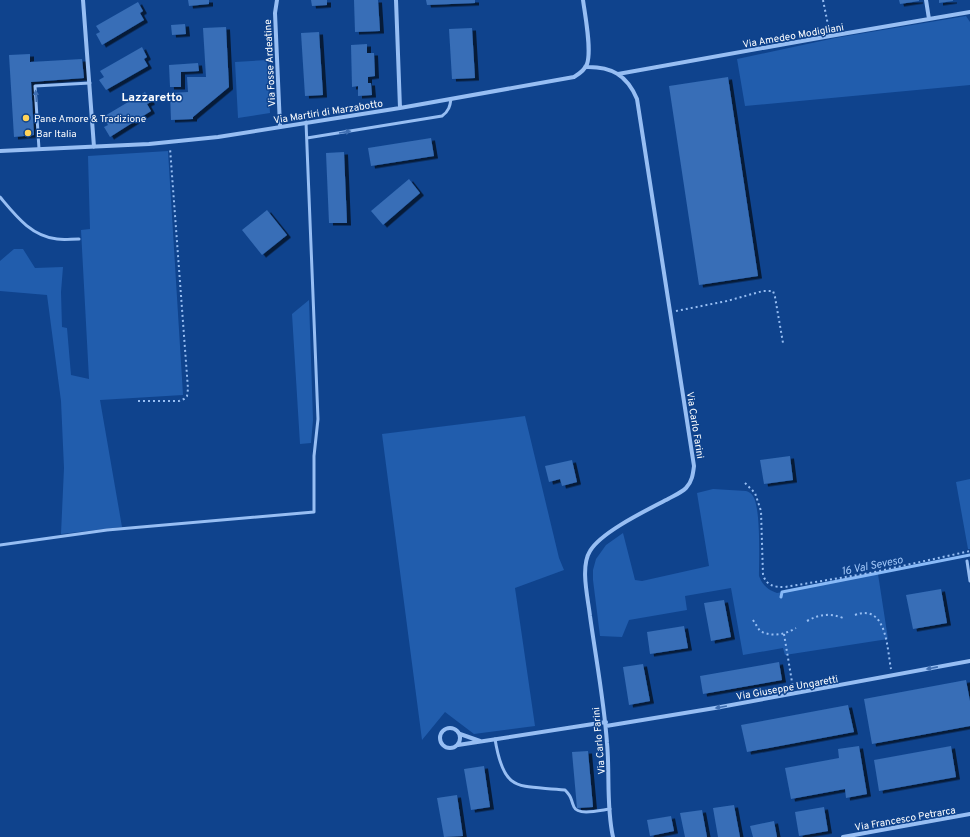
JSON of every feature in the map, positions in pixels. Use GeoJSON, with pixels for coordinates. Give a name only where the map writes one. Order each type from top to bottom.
{"type":"FeatureCollection","features":[{"type":"Feature","properties":{"kind":"street"},"geometry":{"type":"LineString","coordinates":[[83,0],[94,147]]}},
{"type":"Feature","properties":{"kind":"street","name":"Via Fosse Ardeatine"},"geometry":{"type":"LineString","coordinates":[[277,0],[275,13],[280,126]]}},
{"type":"Feature","properties":{"kind":"street"},"geometry":{"type":"LineString","coordinates":[[396,0],[400,108]]}},
{"type":"Feature","properties":{"kind":"street"},"geometry":{"type":"LineString","coordinates":[[583,0],[589,48],[589,57],[586,67]]}},
{"type":"Feature","properties":{"kind":"street"},"geometry":{"type":"LineString","coordinates":[[926,0],[929,19]]}},
{"type":"Feature","properties":{"kind":"street","name":"Via Amedeo Modigliani"},"geometry":{"type":"LineString","coordinates":[[618,74],[970,12]]}},
{"type":"Feature","properties":{"kind":"street","name":"Via Martiri di Marzabotto"},"geometry":{"type":"LineString","coordinates":[[0,151],[170,142],[218,136],[400,108],[564,79],[580,74],[586,67]]}},
{"type":"Feature","properties":{"kind":"street","name":"Via Carlo Farini"},"geometry":{"type":"LineString","coordinates":[[586,67],[612,70],[625,79],[634,92],[639,108],[694,466],[693,475],[685,489],[614,529],[591,548],[586,559],[585,575],[606,724],[610,809],[613,837]]}},
{"type":"Feature","properties":{"kind":"street","name":"Via Giuseppe Ungaretti"},"geometry":{"type":"LineString","coordinates":[[458,745],[606,724],[794,693],[970,661]]}},
{"type":"Feature","properties":{"kind":"street"},"geometry":{"type":"LineString","coordinates":[[448,728],[455,729],[460,734],[461,740],[458,745],[452,749],[442,746],[440,739],[442,732],[448,728]]}},
{"type":"Feature","properties":{"kind":"street","name":"Via Giuseppe Ungaretti"},"geometry":{"type":"LineString","coordinates":[[460,734],[482,741]]}},
{"type":"Feature","properties":{"kind":"street","name":"Via Francesco Petrarca"},"geometry":{"type":"LineString","coordinates":[[843,837],[970,814]]}},
{"type":"Feature","properties":{"kind":"lane"},"geometry":{"type":"LineString","coordinates":[[39,149],[35,86],[90,83]]}},
{"type":"Feature","properties":{"kind":"lane"},"geometry":{"type":"LineString","coordinates":[[307,138],[442,116],[446,113],[450,106],[451,99]]}},
{"type":"Feature","properties":{"kind":"lane"},"geometry":{"type":"LineString","coordinates":[[0,545],[107,530],[314,512],[314,456],[318,419],[306,122]]}},
{"type":"Feature","properties":{"kind":"lane"},"geometry":{"type":"LineString","coordinates":[[0,197],[23,224],[36,233],[57,239],[79,239]]}},
{"type":"Feature","properties":{"kind":"lane"},"geometry":{"type":"LineString","coordinates":[[967,561],[970,581]]}},
{"type":"Feature","properties":{"kind":"lane"},"geometry":{"type":"LineString","coordinates":[[495,739],[500,762],[505,774],[514,783],[530,788],[565,790],[571,797],[574,808],[579,811],[586,812],[610,809]]}},
{"type":"Feature","properties":{"kind":"path"},"geometry":{"type":"LineString","coordinates":[[823,0],[830,36]]}},
{"type":"Feature","properties":{"kind":"path"},"geometry":{"type":"LineString","coordinates":[[138,401],[179,401],[187,396],[188,389],[170,142]]}},
{"type":"Feature","properties":{"kind":"path"},"geometry":{"type":"LineString","coordinates":[[670,312],[727,301],[763,291],[773,291],[783,343]]}},
{"type":"Feature","properties":{"kind":"path"},"geometry":{"type":"LineString","coordinates":[[745,483],[755,493],[761,511],[763,575],[765,581],[771,586],[785,587],[870,573],[970,551]]}},
{"type":"Feature","properties":{"kind":"path"},"geometry":{"type":"LineString","coordinates":[[855,615],[859,613],[870,614],[875,616],[881,623],[884,631],[892,676]]}},
{"type":"Feature","properties":{"kind":"path"},"geometry":{"type":"LineString","coordinates":[[807,621],[825,614],[837,615],[843,618]]}},
{"type":"Feature","properties":{"kind":"path"},"geometry":{"type":"LineString","coordinates":[[753,620],[758,630],[763,633],[774,635],[784,634],[796,628]]}},
{"type":"Feature","properties":{"kind":"path"},"geometry":{"type":"LineString","coordinates":[[784,634],[794,693]]}},
{"type":"Feature","properties":{"kind":"shaded area"},"geometry":{"type":"Polygon","coordinates":[[[966,16],[970,22],[970,85],[745,106],[737,59],[835,38],[966,16]]]}},
{"type":"Feature","properties":{"kind":"shaded area"},"geometry":{"type":"Polygon","coordinates":[[[267,60],[270,113],[238,118],[235,62],[267,60]]]}},
{"type":"Feature","properties":{"kind":"shaded area"},"geometry":{"type":"Polygon","coordinates":[[[168,151],[183,395],[100,400],[122,527],[61,534],[64,468],[61,401],[47,295],[0,291],[0,261],[14,249],[23,249],[35,268],[63,267],[61,292],[62,327],[67,328],[71,375],[89,379],[81,230],[90,229],[88,156],[168,151]]]}},
{"type":"Feature","properties":{"kind":"shaded area"},"geometry":{"type":"Polygon","coordinates":[[[309,300],[313,420],[311,443],[300,444],[292,314],[309,300]]]}},
{"type":"Feature","properties":{"kind":"shaded area"},"geometry":{"type":"Polygon","coordinates":[[[525,416],[559,558],[564,570],[515,588],[535,726],[474,734],[445,712],[422,740],[382,434],[525,416]]]}},
{"type":"Feature","properties":{"kind":"shaded area"},"geometry":{"type":"Polygon","coordinates":[[[970,479],[970,549],[968,549],[956,482],[970,479]]]}},
{"type":"Feature","properties":{"kind":"shaded area"},"geometry":{"type":"Polygon","coordinates":[[[713,489],[746,491],[753,496],[756,502],[758,523],[759,576],[764,585],[771,590],[777,593],[878,574],[888,639],[785,655],[783,648],[743,655],[731,588],[685,596],[687,610],[629,620],[622,637],[600,636],[593,570],[596,559],[606,545],[623,533],[635,580],[642,581],[709,566],[697,493],[713,489]]]}},
{"type":"Feature","properties":{"kind":"building"},"geometry":{"type":"Polygon","coordinates":[[[188,0],[209,0],[209,4],[189,6],[188,0]]]}},
{"type":"Feature","properties":{"kind":"building"},"geometry":{"type":"Polygon","coordinates":[[[311,0],[327,0],[327,5],[312,6],[311,0]]]}},
{"type":"Feature","properties":{"kind":"building"},"geometry":{"type":"Polygon","coordinates":[[[354,0],[378,0],[380,31],[355,32],[354,0]]]}},
{"type":"Feature","properties":{"kind":"building"},"geometry":{"type":"Polygon","coordinates":[[[426,0],[475,0],[475,3],[427,5],[426,0]]]}},
{"type":"Feature","properties":{"kind":"building"},"geometry":{"type":"Polygon","coordinates":[[[899,0],[919,0],[919,1],[900,4],[899,0]]]}},
{"type":"Feature","properties":{"kind":"building"},"geometry":{"type":"Polygon","coordinates":[[[939,0],[953,0],[953,1],[939,3],[939,0]]]}},
{"type":"Feature","properties":{"kind":"building"},"geometry":{"type":"Polygon","coordinates":[[[138,2],[143,11],[140,13],[144,20],[102,45],[96,34],[100,32],[96,26],[138,2]]]}},
{"type":"Feature","properties":{"kind":"building"},"geometry":{"type":"Polygon","coordinates":[[[185,24],[186,34],[172,35],[171,25],[185,24]]]}},
{"type":"Feature","properties":{"kind":"building"},"geometry":{"type":"Polygon","coordinates":[[[226,27],[229,87],[193,117],[193,119],[171,120],[170,93],[188,92],[187,77],[206,77],[203,28],[226,27]]]}},
{"type":"Feature","properties":{"kind":"building"},"geometry":{"type":"Polygon","coordinates":[[[472,28],[475,78],[452,79],[449,29],[472,28]]]}},
{"type":"Feature","properties":{"kind":"building"},"geometry":{"type":"Polygon","coordinates":[[[319,32],[323,95],[305,96],[301,33],[319,32]]]}},
{"type":"Feature","properties":{"kind":"building"},"geometry":{"type":"Polygon","coordinates":[[[367,44],[367,53],[374,53],[375,76],[368,77],[368,83],[371,83],[372,95],[358,96],[358,86],[352,87],[351,45],[367,44]]]}},
{"type":"Feature","properties":{"kind":"building"},"geometry":{"type":"Polygon","coordinates":[[[142,47],[147,57],[144,59],[148,66],[106,90],[99,80],[104,77],[100,71],[142,47]]]}},
{"type":"Feature","properties":{"kind":"building"},"geometry":{"type":"Polygon","coordinates":[[[30,54],[30,62],[82,59],[84,78],[31,82],[34,135],[14,137],[9,55],[30,54]]]}},
{"type":"Feature","properties":{"kind":"building"},"geometry":{"type":"Polygon","coordinates":[[[198,63],[199,71],[181,72],[181,87],[170,87],[169,65],[198,63]]]}},
{"type":"Feature","properties":{"kind":"building"},"geometry":{"type":"Polygon","coordinates":[[[728,77],[758,276],[699,285],[669,86],[728,77]]]}},
{"type":"Feature","properties":{"kind":"building"},"geometry":{"type":"Polygon","coordinates":[[[145,92],[151,102],[147,104],[151,111],[110,137],[104,127],[108,125],[103,117],[145,92]]]}},
{"type":"Feature","properties":{"kind":"building"},"geometry":{"type":"Polygon","coordinates":[[[431,138],[434,156],[371,166],[368,148],[431,138]]]}},
{"type":"Feature","properties":{"kind":"building"},"geometry":{"type":"Polygon","coordinates":[[[344,152],[347,223],[329,223],[326,153],[344,152]]]}},
{"type":"Feature","properties":{"kind":"building"},"geometry":{"type":"Polygon","coordinates":[[[409,179],[420,193],[383,225],[371,211],[409,179]]]}},
{"type":"Feature","properties":{"kind":"building"},"geometry":{"type":"Polygon","coordinates":[[[267,210],[287,235],[262,255],[242,230],[267,210]]]}},
{"type":"Feature","properties":{"kind":"building"},"geometry":{"type":"Polygon","coordinates":[[[790,456],[793,480],[764,484],[760,460],[790,456]]]}},
{"type":"Feature","properties":{"kind":"building"},"geometry":{"type":"Polygon","coordinates":[[[572,460],[577,482],[562,486],[560,479],[549,482],[545,466],[572,460]]]}},
{"type":"Feature","properties":{"kind":"building"},"geometry":{"type":"Polygon","coordinates":[[[941,589],[947,623],[913,629],[906,595],[941,589]]]}},
{"type":"Feature","properties":{"kind":"building"},"geometry":{"type":"Polygon","coordinates":[[[724,600],[731,637],[711,641],[704,603],[724,600]]]}},
{"type":"Feature","properties":{"kind":"building"},"geometry":{"type":"Polygon","coordinates":[[[684,626],[688,648],[650,654],[647,632],[684,626]]]}},
{"type":"Feature","properties":{"kind":"building"},"geometry":{"type":"Polygon","coordinates":[[[779,662],[782,680],[703,694],[700,676],[779,662]]]}},
{"type":"Feature","properties":{"kind":"building"},"geometry":{"type":"Polygon","coordinates":[[[643,664],[650,701],[629,705],[623,667],[643,664]]]}},
{"type":"Feature","properties":{"kind":"building"},"geometry":{"type":"Polygon","coordinates":[[[966,680],[970,701],[970,726],[872,744],[864,699],[966,680]]]}},
{"type":"Feature","properties":{"kind":"building"},"geometry":{"type":"Polygon","coordinates":[[[848,705],[854,732],[747,752],[741,725],[848,705]]]}},
{"type":"Feature","properties":{"kind":"building"},"geometry":{"type":"Polygon","coordinates":[[[859,746],[867,794],[846,798],[845,789],[791,799],[785,768],[839,758],[838,749],[859,746]]]}},
{"type":"Feature","properties":{"kind":"building"},"geometry":{"type":"Polygon","coordinates":[[[951,746],[956,777],[879,791],[874,760],[951,746]]]}},
{"type":"Feature","properties":{"kind":"building"},"geometry":{"type":"Polygon","coordinates":[[[588,751],[593,807],[577,808],[572,752],[588,751]]]}},
{"type":"Feature","properties":{"kind":"building"},"geometry":{"type":"Polygon","coordinates":[[[484,766],[490,807],[471,810],[464,769],[484,766]]]}},
{"type":"Feature","properties":{"kind":"building"},"geometry":{"type":"Polygon","coordinates":[[[457,795],[463,836],[444,837],[437,798],[457,795]]]}},
{"type":"Feature","properties":{"kind":"building"},"geometry":{"type":"Polygon","coordinates":[[[734,805],[740,837],[718,837],[713,808],[734,805]]]}},
{"type":"Feature","properties":{"kind":"building"},"geometry":{"type":"Polygon","coordinates":[[[824,807],[828,831],[799,836],[795,812],[824,807]]]}},
{"type":"Feature","properties":{"kind":"building"},"geometry":{"type":"Polygon","coordinates":[[[702,810],[707,837],[685,837],[680,813],[702,810]]]}},
{"type":"Feature","properties":{"kind":"building"},"geometry":{"type":"Polygon","coordinates":[[[671,816],[674,831],[650,836],[647,820],[671,816]]]}},
{"type":"Feature","properties":{"kind":"building"},"geometry":{"type":"Polygon","coordinates":[[[774,821],[777,837],[753,837],[750,826],[774,821]]]}},
{"type":"Feature","properties":{"kind":"waterway","name":"16 Val Seveso"},"geometry":{"type":"LineString","coordinates":[[781,597],[782,592],[970,555]]}},
{"type":"Feature","properties":{"kind":"place","name":"Pane Amore & Tradizione"},"geometry":{"type":"Point","coordinates":[26,118]}},
{"type":"Feature","properties":{"kind":"place","name":"Bar Italia"},"geometry":{"type":"Point","coordinates":[28,133]}},
{"type":"Feature","properties":{"kind":"district","name":"Lazzaretto"},"geometry":{"type":"Point","coordinates":[152,97]}}]}
